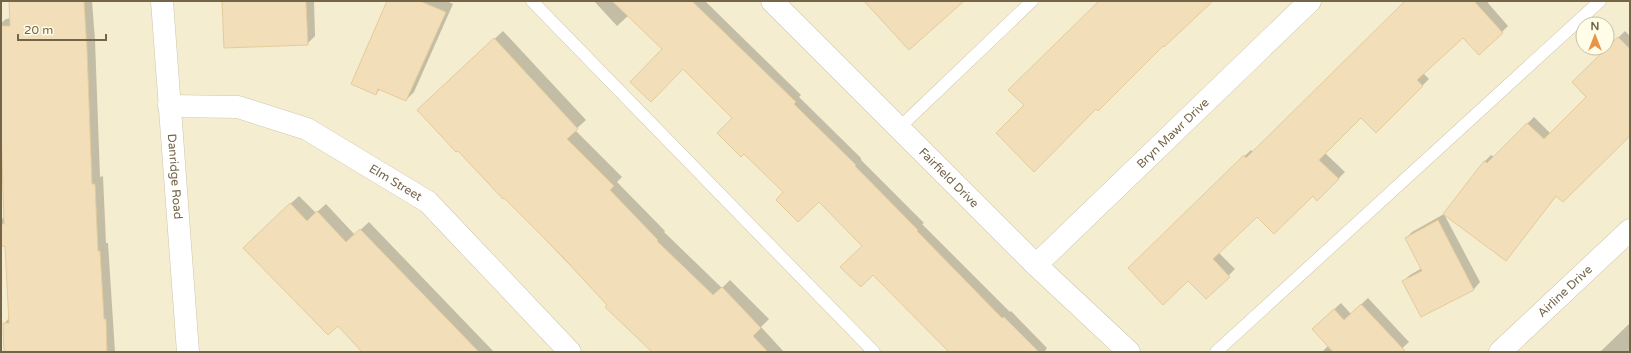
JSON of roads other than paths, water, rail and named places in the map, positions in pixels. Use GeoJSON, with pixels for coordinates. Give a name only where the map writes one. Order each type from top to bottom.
{"type":"FeatureCollection","features":[{"type":"Feature","properties":{"kind":"street","name":"Danridge Road"},"geometry":{"type":"LineString","coordinates":[[162,1],[188,352]]}},
{"type":"Feature","properties":{"kind":"street","name":"Fairfield Drive"},"geometry":{"type":"LineString","coordinates":[[772,1],[1036,265],[1129,352]]}},
{"type":"Feature","properties":{"kind":"street","name":"Bryn Mawr Drive"},"geometry":{"type":"LineString","coordinates":[[1036,265],[1310,1]]}},
{"type":"Feature","properties":{"kind":"street","name":"Elm Street"},"geometry":{"type":"LineString","coordinates":[[170,106],[238,107],[307,129],[428,202],[570,352]]}},
{"type":"Feature","properties":{"kind":"street","name":"Airline Drive"},"geometry":{"type":"LineString","coordinates":[[1500,352],[1630,230]]}},
{"type":"Feature","properties":{"kind":"lane"},"geometry":{"type":"LineString","coordinates":[[532,1],[874,352]]}},
{"type":"Feature","properties":{"kind":"lane"},"geometry":{"type":"LineString","coordinates":[[899,128],[1032,1]]}},
{"type":"Feature","properties":{"kind":"lane"},"geometry":{"type":"LineString","coordinates":[[1216,352],[1600,1]]}}]}
